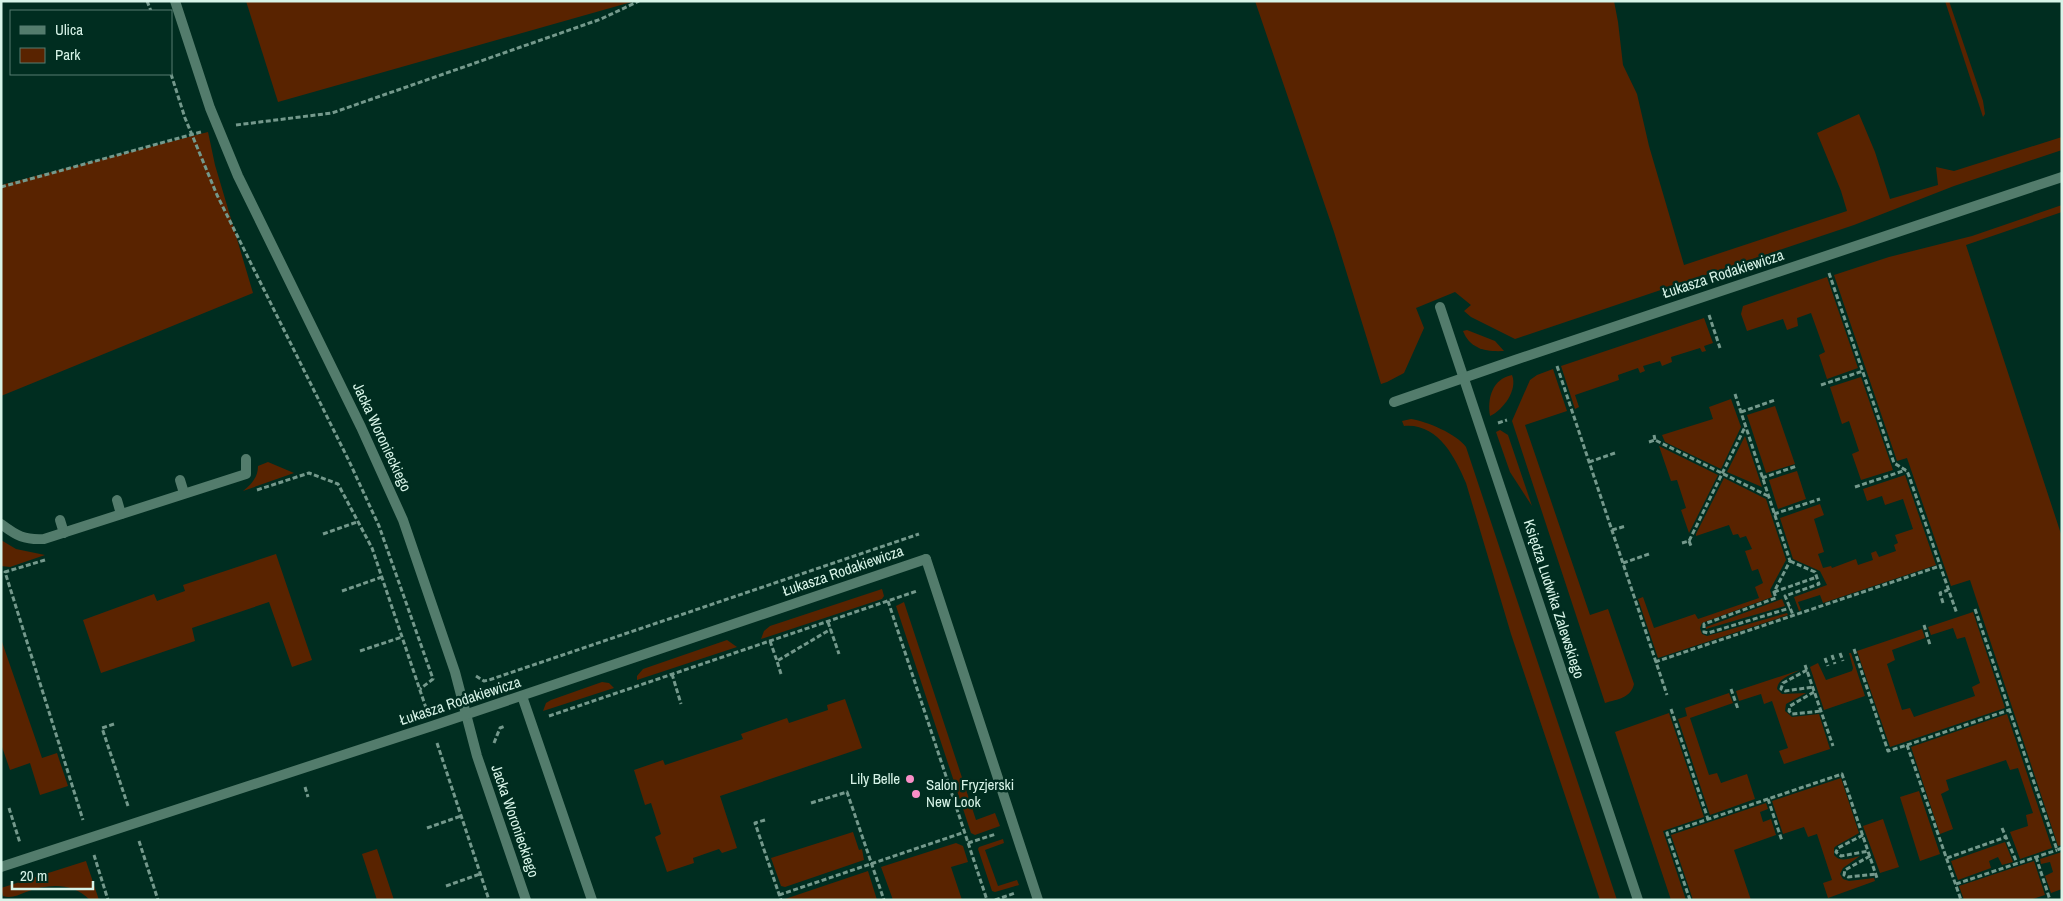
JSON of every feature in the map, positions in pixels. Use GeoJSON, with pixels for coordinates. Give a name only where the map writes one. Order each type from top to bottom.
{"type":"FeatureCollection","features":[{"type":"Feature","properties":{"kind":"street","name":"Jacka Woronieckiego"},"geometry":{"type":"LineString","coordinates":[[175,1],[218,127],[248,198],[361,427],[400,512],[455,672],[477,756],[526,900]]}},
{"type":"Feature","properties":{"kind":"street","name":"Łukasza Rodakiewicza"},"geometry":{"type":"LineString","coordinates":[[1394,402],[2062,177]]}},
{"type":"Feature","properties":{"kind":"street","name":"Księdza Ludwika Zalewskiego"},"geometry":{"type":"LineString","coordinates":[[1440,307],[1465,377],[1638,900]]}},
{"type":"Feature","properties":{"kind":"street"},"geometry":{"type":"LineString","coordinates":[[1,524],[28,540],[44,540],[246,474],[246,459]]}},
{"type":"Feature","properties":{"kind":"street"},"geometry":{"type":"LineString","coordinates":[[180,480],[184,493]]}},
{"type":"Feature","properties":{"kind":"street"},"geometry":{"type":"LineString","coordinates":[[116,500],[121,514]]}},
{"type":"Feature","properties":{"kind":"street"},"geometry":{"type":"LineString","coordinates":[[60,520],[64,533]]}},
{"type":"Feature","properties":{"kind":"street","name":"Łukasza Rodakiewicza"},"geometry":{"type":"LineString","coordinates":[[1,867],[467,715],[926,559],[1038,900]]}},
{"type":"Feature","properties":{"kind":"street"},"geometry":{"type":"LineString","coordinates":[[522,696],[592,900]]}},
{"type":"Feature","properties":{"kind":"path"},"geometry":{"type":"LineString","coordinates":[[1,187],[218,127],[332,113],[601,19],[639,1]]}},
{"type":"Feature","properties":{"kind":"path"},"geometry":{"type":"LineString","coordinates":[[171,75],[216,195],[349,461],[379,526],[433,679],[420,690]]}},
{"type":"Feature","properties":{"kind":"path"},"geometry":{"type":"LineString","coordinates":[[1829,273],[1894,463],[1906,470],[1943,578],[1947,582],[1956,614]]}},
{"type":"Feature","properties":{"kind":"path"},"geometry":{"type":"LineString","coordinates":[[1708,313],[1720,348]]}},
{"type":"Feature","properties":{"kind":"path"},"geometry":{"type":"LineString","coordinates":[[1556,364],[1666,695]]}},
{"type":"Feature","properties":{"kind":"path"},"geometry":{"type":"LineString","coordinates":[[1821,385],[1863,371]]}},
{"type":"Feature","properties":{"kind":"path"},"geometry":{"type":"LineString","coordinates":[[1735,394],[1790,561],[1774,592],[1776,598],[1704,624],[1704,632],[1708,633],[1790,608]]}},
{"type":"Feature","properties":{"kind":"path"},"geometry":{"type":"LineString","coordinates":[[1741,412],[1775,400]]}},
{"type":"Feature","properties":{"kind":"path"},"geometry":{"type":"LineString","coordinates":[[1691,546],[1689,541],[1746,426]]}},
{"type":"Feature","properties":{"kind":"path"},"geometry":{"type":"LineString","coordinates":[[1654,435],[1656,440],[1768,496]]}},
{"type":"Feature","properties":{"kind":"path"},"geometry":{"type":"LineString","coordinates":[[1649,442],[1656,440]]}},
{"type":"Feature","properties":{"kind":"path"},"geometry":{"type":"LineString","coordinates":[[1589,462],[1615,453]]}},
{"type":"Feature","properties":{"kind":"path"},"geometry":{"type":"LineString","coordinates":[[1762,478],[1798,466]]}},
{"type":"Feature","properties":{"kind":"path"},"geometry":{"type":"LineString","coordinates":[[1855,487],[1906,470]]}},
{"type":"Feature","properties":{"kind":"path"},"geometry":{"type":"LineString","coordinates":[[252,492],[309,473],[338,484],[372,548],[427,710]]}},
{"type":"Feature","properties":{"kind":"path"},"geometry":{"type":"LineString","coordinates":[[1774,514],[1820,499]]}},
{"type":"Feature","properties":{"kind":"path"},"geometry":{"type":"LineString","coordinates":[[323,534],[357,522]]}},
{"type":"Feature","properties":{"kind":"path"},"geometry":{"type":"LineString","coordinates":[[1612,530],[1626,526]]}},
{"type":"Feature","properties":{"kind":"path"},"geometry":{"type":"LineString","coordinates":[[489,680],[919,534]]}},
{"type":"Feature","properties":{"kind":"path"},"geometry":{"type":"LineString","coordinates":[[1682,543],[1689,541]]}},
{"type":"Feature","properties":{"kind":"path"},"geometry":{"type":"LineString","coordinates":[[1623,563],[1649,554]]}},
{"type":"Feature","properties":{"kind":"path"},"geometry":{"type":"LineString","coordinates":[[1,571],[6,572],[53,557]]}},
{"type":"Feature","properties":{"kind":"path"},"geometry":{"type":"LineString","coordinates":[[1790,561],[1815,572],[1819,584],[1785,596],[1793,615]]}},
{"type":"Feature","properties":{"kind":"path"},"geometry":{"type":"LineString","coordinates":[[1656,662],[1940,566]]}},
{"type":"Feature","properties":{"kind":"path"},"geometry":{"type":"LineString","coordinates":[[6,572],[108,900]]}},
{"type":"Feature","properties":{"kind":"path"},"geometry":{"type":"LineString","coordinates":[[1774,592],[1817,577]]}},
{"type":"Feature","properties":{"kind":"path"},"geometry":{"type":"LineString","coordinates":[[342,592],[382,578]]}},
{"type":"Feature","properties":{"kind":"path"},"geometry":{"type":"LineString","coordinates":[[552,725],[549,716],[918,590]]}},
{"type":"Feature","properties":{"kind":"path"},"geometry":{"type":"LineString","coordinates":[[1943,603],[1940,593],[1948,590]]}},
{"type":"Feature","properties":{"kind":"path"},"geometry":{"type":"LineString","coordinates":[[888,601],[987,900]]}},
{"type":"Feature","properties":{"kind":"path"},"geometry":{"type":"LineString","coordinates":[[1975,609],[2056,850]]}},
{"type":"Feature","properties":{"kind":"path"},"geometry":{"type":"LineString","coordinates":[[828,622],[839,654]]}},
{"type":"Feature","properties":{"kind":"path"},"geometry":{"type":"LineString","coordinates":[[1924,625],[1930,644]]}},
{"type":"Feature","properties":{"kind":"path"},"geometry":{"type":"LineString","coordinates":[[777,661],[831,629]]}},
{"type":"Feature","properties":{"kind":"path"},"geometry":{"type":"LineString","coordinates":[[360,651],[402,637]]}},
{"type":"Feature","properties":{"kind":"path"},"geometry":{"type":"LineString","coordinates":[[770,641],[781,674]]}},
{"type":"Feature","properties":{"kind":"path"},"geometry":{"type":"LineString","coordinates":[[1854,649],[1888,752],[2009,710]]}},
{"type":"Feature","properties":{"kind":"path"},"geometry":{"type":"LineString","coordinates":[[1840,653],[1843,661]]}},
{"type":"Feature","properties":{"kind":"path"},"geometry":{"type":"LineString","coordinates":[[1832,656],[1835,664]]}},
{"type":"Feature","properties":{"kind":"path"},"geometry":{"type":"LineString","coordinates":[[1825,658],[1828,666]]}},
{"type":"Feature","properties":{"kind":"path"},"geometry":{"type":"LineString","coordinates":[[1805,664],[1833,746]]}},
{"type":"Feature","properties":{"kind":"path"},"geometry":{"type":"LineString","coordinates":[[1807,670],[1783,683],[1781,689],[1785,691],[1813,687]]}},
{"type":"Feature","properties":{"kind":"path"},"geometry":{"type":"LineString","coordinates":[[672,674],[681,704]]}},
{"type":"Feature","properties":{"kind":"path"},"geometry":{"type":"LineString","coordinates":[[1731,689],[1738,709]]}},
{"type":"Feature","properties":{"kind":"path"},"geometry":{"type":"LineString","coordinates":[[1814,692],[1790,706],[1789,711],[1792,714],[1821,711]]}},
{"type":"Feature","properties":{"kind":"path"},"geometry":{"type":"LineString","coordinates":[[1671,709],[1708,819]]}},
{"type":"Feature","properties":{"kind":"path"},"geometry":{"type":"LineString","coordinates":[[114,724],[102,728],[158,900]]}},
{"type":"Feature","properties":{"kind":"path"},"geometry":{"type":"LineString","coordinates":[[496,750],[494,742],[500,728],[506,726]]}},
{"type":"Feature","properties":{"kind":"path"},"geometry":{"type":"LineString","coordinates":[[438,743],[489,900]]}},
{"type":"Feature","properties":{"kind":"path"},"geometry":{"type":"LineString","coordinates":[[1907,745],[1961,900]]}},
{"type":"Feature","properties":{"kind":"path"},"geometry":{"type":"LineString","coordinates":[[1690,900],[1667,833],[1842,774],[1877,876],[1848,878],[1844,875],[1846,870],[1869,854]]}},
{"type":"Feature","properties":{"kind":"path"},"geometry":{"type":"LineString","coordinates":[[305,787],[308,797]]}},
{"type":"Feature","properties":{"kind":"path"},"geometry":{"type":"LineString","coordinates":[[811,803],[847,792],[884,900]]}},
{"type":"Feature","properties":{"kind":"path"},"geometry":{"type":"LineString","coordinates":[[1768,799],[1782,841]]}},
{"type":"Feature","properties":{"kind":"path"},"geometry":{"type":"LineString","coordinates":[[9,808],[21,846]]}},
{"type":"Feature","properties":{"kind":"path"},"geometry":{"type":"LineString","coordinates":[[427,828],[461,816]]}},
{"type":"Feature","properties":{"kind":"path"},"geometry":{"type":"LineString","coordinates":[[765,820],[755,823],[780,898],[965,832]]}},
{"type":"Feature","properties":{"kind":"path"},"geometry":{"type":"LineString","coordinates":[[2002,828],[2009,840],[2017,863]]}},
{"type":"Feature","properties":{"kind":"path"},"geometry":{"type":"LineString","coordinates":[[968,843],[1001,832]]}},
{"type":"Feature","properties":{"kind":"path"},"geometry":{"type":"LineString","coordinates":[[1863,835],[1838,848],[1836,852],[1841,856],[1869,854]]}},
{"type":"Feature","properties":{"kind":"path"},"geometry":{"type":"LineString","coordinates":[[1947,858],[2006,837]]}},
{"type":"Feature","properties":{"kind":"path"},"geometry":{"type":"LineString","coordinates":[[1956,884],[2062,848]]}},
{"type":"Feature","properties":{"kind":"path"},"geometry":{"type":"LineString","coordinates":[[2036,857],[2050,900]]}},
{"type":"Feature","properties":{"kind":"path"},"geometry":{"type":"LineString","coordinates":[[446,886],[480,874]]}},
{"type":"Feature","properties":{"kind":"green space"},"geometry":{"type":"Polygon","coordinates":[[[246,1],[635,1],[278,102],[246,1]]]}},
{"type":"Feature","properties":{"kind":"green space"},"geometry":{"type":"Polygon","coordinates":[[[1255,1],[1614,1],[1623,65],[1637,94],[1649,146],[1684,265],[1847,211],[1841,191],[1817,133],[1859,114],[1875,152],[1890,199],[1938,185],[1936,167],[1954,171],[2062,137],[2062,150],[1954,186],[1854,225],[1515,339],[1471,317],[1464,311],[1471,305],[1455,292],[1416,308],[1424,328],[1404,373],[1381,384],[1334,232],[1255,1]]]}},
{"type":"Feature","properties":{"kind":"green space"},"geometry":{"type":"Polygon","coordinates":[[[1945,1],[1949,1],[1983,101],[1985,114],[1983,117],[1945,1]]]}},
{"type":"Feature","properties":{"kind":"green space"},"geometry":{"type":"Polygon","coordinates":[[[208,132],[215,165],[253,293],[1,396],[1,185],[208,132]]]}},
{"type":"Feature","properties":{"kind":"green space"},"geometry":{"type":"Polygon","coordinates":[[[2062,205],[2062,212],[1966,245],[2062,537],[2062,845],[2058,846],[1970,580],[1951,586],[1907,458],[1897,461],[1834,275],[1889,257],[1972,236],[2062,205]]]}},
{"type":"Feature","properties":{"kind":"green space"},"geometry":{"type":"Polygon","coordinates":[[[1827,277],[1858,368],[1827,379],[1819,355],[1825,352],[1811,313],[1797,318],[1798,326],[1787,330],[1783,319],[1747,331],[1741,314],[1743,306],[1827,277]]]}},
{"type":"Feature","properties":{"kind":"green space"},"geometry":{"type":"Polygon","coordinates":[[[1704,318],[1713,343],[1704,346],[1706,351],[1702,352],[1700,348],[1671,357],[1672,362],[1662,366],[1660,361],[1643,366],[1645,371],[1640,373],[1638,368],[1618,375],[1619,380],[1575,395],[1579,407],[1575,409],[1561,366],[1704,318]]]}},
{"type":"Feature","properties":{"kind":"green space"},"geometry":{"type":"Polygon","coordinates":[[[1467,330],[1495,341],[1504,351],[1485,350],[1474,346],[1463,331],[1467,330]]]}},
{"type":"Feature","properties":{"kind":"green space"},"geometry":{"type":"Polygon","coordinates":[[[1553,369],[1567,411],[1525,425],[1590,615],[1608,609],[1634,684],[1627,695],[1605,703],[1512,421],[1530,380],[1553,369]]]}},
{"type":"Feature","properties":{"kind":"green space"},"geometry":{"type":"Polygon","coordinates":[[[1512,375],[1513,387],[1508,399],[1500,409],[1490,416],[1489,403],[1495,385],[1505,377],[1512,375]]]}},
{"type":"Feature","properties":{"kind":"green space"},"geometry":{"type":"Polygon","coordinates":[[[1861,377],[1893,470],[1861,480],[1852,454],[1859,451],[1849,421],[1842,424],[1830,387],[1861,377]]]}},
{"type":"Feature","properties":{"kind":"green space"},"geometry":{"type":"Polygon","coordinates":[[[1731,399],[1741,427],[1721,469],[1665,442],[1662,435],[1713,419],[1709,407],[1731,399]]]}},
{"type":"Feature","properties":{"kind":"green space"},"geometry":{"type":"Polygon","coordinates":[[[1775,406],[1795,464],[1766,473],[1747,415],[1775,406]]]}},
{"type":"Feature","properties":{"kind":"green space"},"geometry":{"type":"Polygon","coordinates":[[[1411,419],[1425,422],[1441,429],[1456,437],[1466,447],[1617,900],[1600,900],[1511,634],[1466,483],[1451,453],[1436,436],[1426,430],[1404,426],[1402,421],[1411,419]]]}},
{"type":"Feature","properties":{"kind":"green space"},"geometry":{"type":"Polygon","coordinates":[[[1500,430],[1508,435],[1532,506],[1510,472],[1496,432],[1500,430]]]}},
{"type":"Feature","properties":{"kind":"green space"},"geometry":{"type":"Polygon","coordinates":[[[1745,436],[1762,487],[1727,472],[1745,436]]]}},
{"type":"Feature","properties":{"kind":"green space"},"geometry":{"type":"Polygon","coordinates":[[[1659,446],[1718,475],[1689,533],[1681,510],[1686,508],[1677,480],[1671,481],[1659,446]]]}},
{"type":"Feature","properties":{"kind":"green space"},"geometry":{"type":"Polygon","coordinates":[[[268,462],[294,473],[243,491],[254,480],[258,466],[268,462]]]}},
{"type":"Feature","properties":{"kind":"green space"},"geometry":{"type":"Polygon","coordinates":[[[1797,471],[1806,499],[1778,509],[1769,480],[1797,471]]]}},
{"type":"Feature","properties":{"kind":"green space"},"geometry":{"type":"Polygon","coordinates":[[[1905,475],[1936,565],[1823,603],[1820,595],[1798,602],[1801,610],[1799,611],[1794,597],[1827,585],[1820,571],[1793,559],[1780,518],[1820,504],[1824,515],[1814,519],[1824,552],[1818,554],[1823,568],[1831,566],[1832,568],[1856,559],[1858,565],[1873,560],[1871,553],[1876,551],[1879,557],[1896,551],[1894,545],[1898,543],[1895,535],[1913,529],[1903,499],[1885,505],[1882,496],[1867,501],[1863,489],[1905,475]]]}},
{"type":"Feature","properties":{"kind":"green space"},"geometry":{"type":"Polygon","coordinates":[[[1724,478],[1766,499],[1786,560],[1770,590],[1772,597],[1702,623],[1700,628],[1702,634],[1707,636],[1787,613],[1788,615],[1658,658],[1638,599],[1643,597],[1654,628],[1695,614],[1698,619],[1759,598],[1755,587],[1763,583],[1758,569],[1752,571],[1745,551],[1752,549],[1746,536],[1740,538],[1738,534],[1733,535],[1729,525],[1696,536],[1724,478]]]}},
{"type":"Feature","properties":{"kind":"green space"},"geometry":{"type":"Polygon","coordinates":[[[1,540],[16,549],[45,555],[10,567],[1,566],[1,540]]]}},
{"type":"Feature","properties":{"kind":"green space"},"geometry":{"type":"Polygon","coordinates":[[[276,554],[312,660],[292,667],[269,602],[192,628],[195,641],[101,673],[83,620],[154,594],[157,601],[185,591],[183,585],[276,554]]]}},
{"type":"Feature","properties":{"kind":"green space"},"geometry":{"type":"Polygon","coordinates":[[[882,589],[884,596],[882,599],[761,639],[764,631],[770,626],[882,589]]]}},
{"type":"Feature","properties":{"kind":"green space"},"geometry":{"type":"Polygon","coordinates":[[[1782,599],[1785,606],[1706,629],[1706,627],[1782,599]]]}},
{"type":"Feature","properties":{"kind":"green space"},"geometry":{"type":"Polygon","coordinates":[[[904,602],[976,820],[995,813],[1000,826],[975,835],[971,833],[896,606],[904,602]]]}},
{"type":"Feature","properties":{"kind":"green space"},"geometry":{"type":"Polygon","coordinates":[[[1973,612],[2005,708],[1890,747],[1857,651],[1922,629],[1925,638],[1892,650],[1895,660],[1887,664],[1902,710],[1910,708],[1914,717],[1975,696],[1972,687],[1980,683],[1965,637],[1957,639],[1953,628],[1931,635],[1928,627],[1973,612]]]}},
{"type":"Feature","properties":{"kind":"green space"},"geometry":{"type":"Polygon","coordinates":[[[1,639],[42,758],[57,753],[68,786],[40,795],[30,763],[10,770],[1,744],[1,639]]]}},
{"type":"Feature","properties":{"kind":"green space"},"geometry":{"type":"Polygon","coordinates":[[[727,640],[737,647],[637,680],[637,676],[643,669],[727,640]]]}},
{"type":"Feature","properties":{"kind":"green space"},"geometry":{"type":"Polygon","coordinates":[[[1849,653],[1851,653],[1865,696],[1824,710],[1810,667],[1818,663],[1826,680],[1852,671],[1849,653]]]}},
{"type":"Feature","properties":{"kind":"green space"},"geometry":{"type":"Polygon","coordinates":[[[1800,670],[1786,677],[1778,685],[1777,689],[1782,694],[1806,693],[1786,704],[1785,711],[1792,717],[1819,714],[1830,749],[1784,764],[1779,751],[1788,748],[1772,701],[1764,704],[1761,694],[1739,701],[1736,691],[1800,670]]]}},
{"type":"Feature","properties":{"kind":"green space"},"geometry":{"type":"Polygon","coordinates":[[[602,682],[609,683],[614,688],[543,711],[546,703],[551,700],[602,682]]]}},
{"type":"Feature","properties":{"kind":"green space"},"geometry":{"type":"Polygon","coordinates":[[[1729,693],[1733,703],[1690,718],[1709,775],[1717,773],[1721,783],[1747,774],[1755,799],[1710,815],[1678,719],[1687,716],[1685,708],[1729,693]]]}},
{"type":"Feature","properties":{"kind":"green space"},"geometry":{"type":"Polygon","coordinates":[[[845,699],[862,748],[720,796],[737,848],[722,853],[719,849],[693,858],[694,863],[667,872],[655,837],[661,834],[651,803],[645,805],[634,770],[663,760],[665,765],[743,739],[741,734],[787,718],[789,723],[828,710],[827,705],[845,699]]]}},
{"type":"Feature","properties":{"kind":"green space"},"geometry":{"type":"Polygon","coordinates":[[[1669,713],[1704,817],[1663,831],[1686,900],[1671,900],[1615,732],[1669,713]]]}},
{"type":"Feature","properties":{"kind":"green space"},"geometry":{"type":"Polygon","coordinates":[[[2007,714],[2052,848],[2020,859],[2010,832],[2028,826],[2026,815],[2033,813],[2018,768],[2010,770],[2006,760],[1946,780],[1949,790],[1941,794],[1953,829],[1940,834],[1911,747],[2007,714]]]}},
{"type":"Feature","properties":{"kind":"green space"},"geometry":{"type":"Polygon","coordinates":[[[1841,778],[1859,833],[1836,846],[1834,848],[1834,855],[1839,859],[1860,856],[1843,868],[1840,874],[1843,879],[1849,881],[1874,878],[1875,881],[1828,898],[1823,883],[1832,880],[1817,834],[1808,837],[1804,827],[1783,834],[1772,801],[1841,778]]]}},
{"type":"Feature","properties":{"kind":"green space"},"geometry":{"type":"Polygon","coordinates":[[[1919,791],[1940,854],[1920,861],[1900,797],[1919,791]]]}},
{"type":"Feature","properties":{"kind":"green space"},"geometry":{"type":"Polygon","coordinates":[[[1766,803],[1768,809],[1760,812],[1763,822],[1771,819],[1776,835],[1734,850],[1751,900],[1693,900],[1671,835],[1766,803]]]}},
{"type":"Feature","properties":{"kind":"green space"},"geometry":{"type":"Polygon","coordinates":[[[1883,819],[1899,867],[1880,873],[1863,826],[1883,819]]]}},
{"type":"Feature","properties":{"kind":"green space"},"geometry":{"type":"Polygon","coordinates":[[[853,832],[859,850],[862,849],[864,860],[785,887],[781,886],[771,858],[853,832]]]}},
{"type":"Feature","properties":{"kind":"green space"},"geometry":{"type":"Polygon","coordinates":[[[1003,839],[1004,843],[985,850],[998,886],[1017,880],[1019,885],[995,892],[992,891],[978,849],[1003,839]]]}},
{"type":"Feature","properties":{"kind":"green space"},"geometry":{"type":"Polygon","coordinates":[[[2005,842],[2013,862],[2002,865],[1998,857],[1989,861],[1991,868],[1958,880],[1951,861],[2005,842]]]}},
{"type":"Feature","properties":{"kind":"green space"},"geometry":{"type":"Polygon","coordinates":[[[956,843],[963,846],[968,862],[951,867],[962,900],[893,900],[881,867],[956,843]]]}},
{"type":"Feature","properties":{"kind":"green space"},"geometry":{"type":"Polygon","coordinates":[[[377,849],[394,900],[377,900],[362,854],[377,849]]]}},
{"type":"Feature","properties":{"kind":"green space"},"geometry":{"type":"Polygon","coordinates":[[[2062,852],[2062,889],[2051,893],[2045,876],[2053,872],[2050,862],[2041,864],[2040,859],[2062,852]]]}},
{"type":"Feature","properties":{"kind":"green space"},"geometry":{"type":"Polygon","coordinates":[[[86,861],[99,900],[90,900],[76,890],[60,886],[34,889],[12,897],[3,896],[1,888],[86,861]]]}},
{"type":"Feature","properties":{"kind":"green space"},"geometry":{"type":"Polygon","coordinates":[[[2034,861],[2045,895],[2030,900],[1964,900],[1959,886],[2034,861]]]}},
{"type":"Feature","properties":{"kind":"green space"},"geometry":{"type":"Polygon","coordinates":[[[868,871],[877,900],[785,899],[868,871]]]}},
{"type":"Feature","properties":{"kind":"place","name":"Lily Belle"},"geometry":{"type":"Point","coordinates":[910,779]}},
{"type":"Feature","properties":{"kind":"place","name":"Salon Fryzjerski New Look"},"geometry":{"type":"Point","coordinates":[916,794]}}]}
